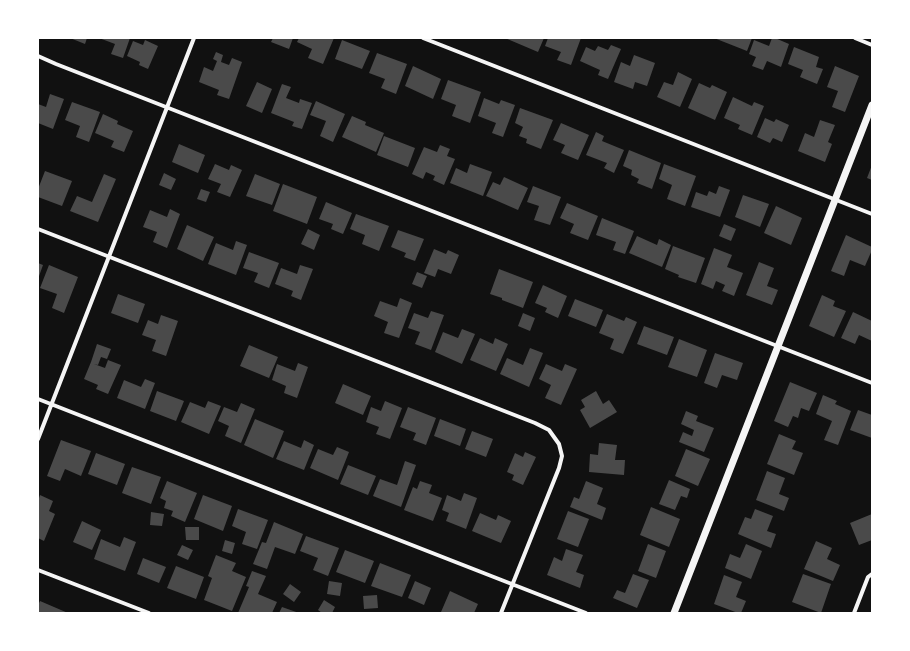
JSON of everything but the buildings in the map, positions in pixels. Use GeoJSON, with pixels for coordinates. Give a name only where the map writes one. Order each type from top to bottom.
{"type":"FeatureCollection","features":[{"type":"Feature","properties":{"kind":"street"},"geometry":{"type":"LineString","coordinates":[[38,439],[194,38]]}},
{"type":"Feature","properties":{"kind":"street"},"geometry":{"type":"LineString","coordinates":[[423,38],[872,214]]}},
{"type":"Feature","properties":{"kind":"street"},"geometry":{"type":"LineString","coordinates":[[855,38],[872,44]]}},
{"type":"Feature","properties":{"kind":"street"},"geometry":{"type":"LineString","coordinates":[[38,56],[872,383]]}},
{"type":"Feature","properties":{"kind":"street"},"geometry":{"type":"LineString","coordinates":[[674,613],[872,105]]}},
{"type":"Feature","properties":{"kind":"street"},"geometry":{"type":"LineString","coordinates":[[38,229],[535,423],[549,430],[559,444],[562,456],[559,468],[512,584],[502,613]]}},
{"type":"Feature","properties":{"kind":"street"},"geometry":{"type":"LineString","coordinates":[[38,399],[586,613]]}},
{"type":"Feature","properties":{"kind":"street"},"geometry":{"type":"LineString","coordinates":[[38,570],[149,613]]}},
{"type":"Feature","properties":{"kind":"street"},"geometry":{"type":"LineString","coordinates":[[854,613],[868,577],[872,574]]}}]}
